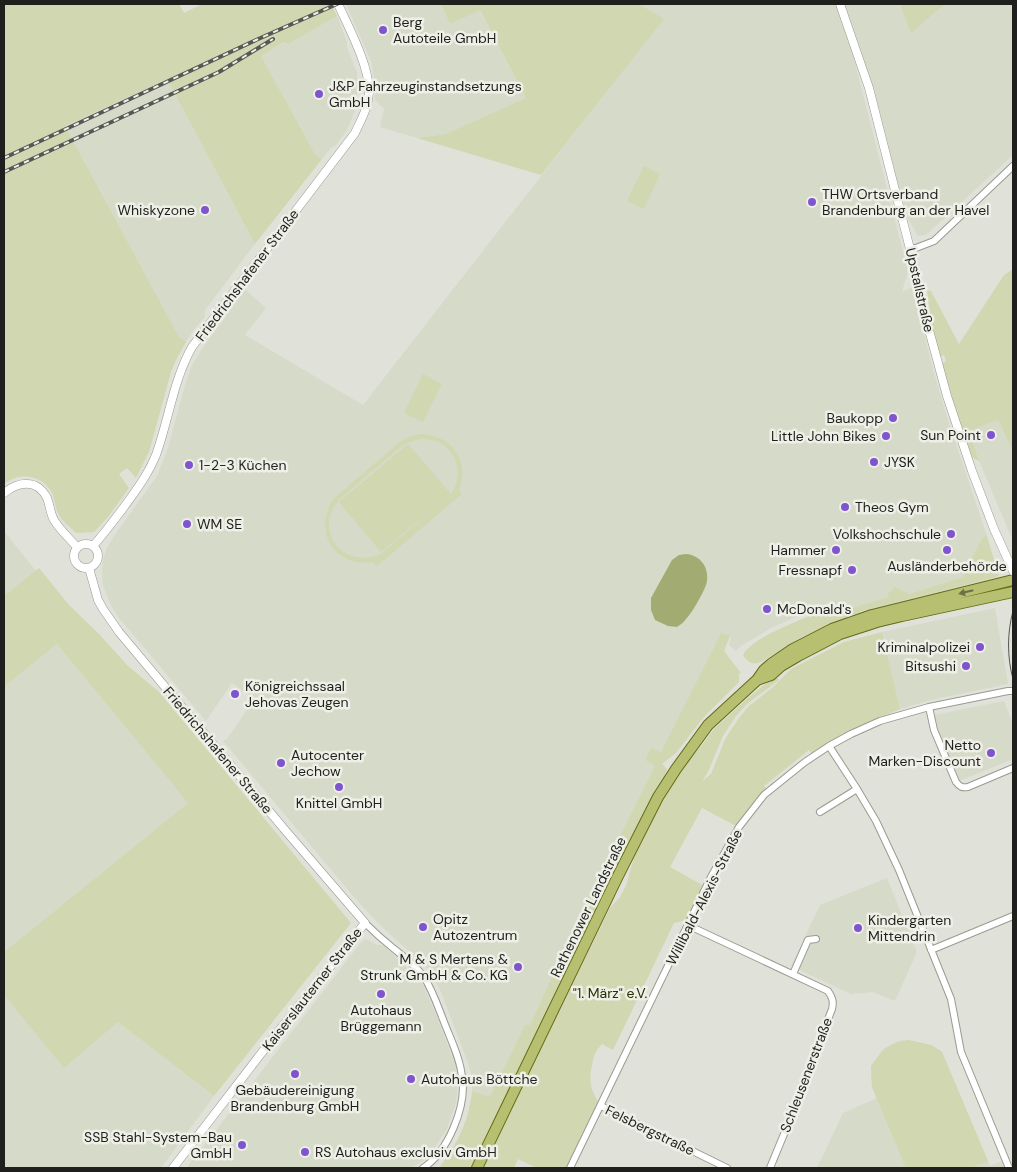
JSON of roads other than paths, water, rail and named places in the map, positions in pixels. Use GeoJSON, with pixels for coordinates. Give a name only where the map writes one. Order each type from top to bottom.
{"type":"FeatureCollection","features":[{"type":"Feature","properties":{"kind":"main road","name":"Rathenower Landstraße"},"geometry":{"type":"LineString","coordinates":[[477,1168],[658,797],[708,725],[757,680],[771,664],[793,649],[832,629],[872,615],[1013,580]]}},
{"type":"Feature","properties":{"kind":"main road","name":"Rathenower Landstraße"},"geometry":{"type":"LineString","coordinates":[[757,680],[771,675],[781,666],[840,634],[877,622],[1013,592]]}},
{"type":"Feature","properties":{"kind":"street","name":"Friedrichshafener Straße"},"geometry":{"type":"LineString","coordinates":[[93,546],[149,471],[161,438],[174,386],[192,346],[354,133],[364,114],[369,93],[365,66],[338,4]]}},
{"type":"Feature","properties":{"kind":"street","name":"Upstallstraße"},"geometry":{"type":"LineString","coordinates":[[840,4],[869,88],[947,396],[966,455],[994,530],[1013,571]]}},
{"type":"Feature","properties":{"kind":"street"},"geometry":{"type":"LineString","coordinates":[[910,249],[934,241],[1013,166]]}},
{"type":"Feature","properties":{"kind":"street"},"geometry":{"type":"LineString","coordinates":[[4,493],[20,484],[36,486],[45,495],[54,521],[77,547],[85,543],[93,546],[98,552],[98,559],[95,565],[89,568]]}},
{"type":"Feature","properties":{"kind":"street","name":"Friedrichshafener Straße"},"geometry":{"type":"LineString","coordinates":[[77,547],[74,554],[75,562],[81,567],[89,568],[98,600],[119,632],[365,922]]}},
{"type":"Feature","properties":{"kind":"street","name":"Willibald-Alexis-Straße"},"geometry":{"type":"LineString","coordinates":[[570,1168],[726,849],[750,811],[764,795],[805,762],[829,746],[880,721],[929,707],[1012,690]]}},
{"type":"Feature","properties":{"kind":"street"},"geometry":{"type":"LineString","coordinates":[[929,707],[934,730],[956,782],[962,788],[1013,768]]}},
{"type":"Feature","properties":{"kind":"street"},"geometry":{"type":"LineString","coordinates":[[829,746],[857,789],[886,840],[951,999],[961,1052],[1009,1168]]}},
{"type":"Feature","properties":{"kind":"street"},"geometry":{"type":"LineString","coordinates":[[820,812],[857,789]]}},
{"type":"Feature","properties":{"kind":"street"},"geometry":{"type":"LineString","coordinates":[[931,950],[1013,916]]}},
{"type":"Feature","properties":{"kind":"street","name":"Kaiserslauterner Straße"},"geometry":{"type":"LineString","coordinates":[[173,1168],[365,922],[384,941],[411,963],[423,977],[433,994],[460,1067],[463,1095],[458,1114],[440,1152],[434,1160],[423,1168]]}},
{"type":"Feature","properties":{"kind":"street","name":"Schleusenerstraße"},"geometry":{"type":"LineString","coordinates":[[688,924],[828,991],[832,997],[833,1002],[770,1168]]}},
{"type":"Feature","properties":{"kind":"street"},"geometry":{"type":"LineString","coordinates":[[793,974],[808,940],[816,939]]}},
{"type":"Feature","properties":{"kind":"street","name":"Felsbergstraße"},"geometry":{"type":"LineString","coordinates":[[601,1106],[712,1165],[727,1168]]}},
{"type":"Feature","properties":{"kind":"tram line"},"geometry":{"type":"LineString","coordinates":[[1013,611],[1008,645],[1013,679]]}},
{"type":"Feature","properties":{"kind":"railway"},"geometry":{"type":"LineString","coordinates":[[4,158],[337,4]]}},
{"type":"Feature","properties":{"kind":"railway"},"geometry":{"type":"LineString","coordinates":[[4,172],[219,72],[273,39]]}},
{"type":"Feature","properties":{"kind":"place","name":"Berg Autoteile GmbH"},"geometry":{"type":"Point","coordinates":[383,30]}},
{"type":"Feature","properties":{"kind":"place","name":"J&P Fahrzeuginstandsetzungs GmbH"},"geometry":{"type":"Point","coordinates":[319,94]}},
{"type":"Feature","properties":{"kind":"place","name":"THW Ortsverband Brandenburg an der Havel"},"geometry":{"type":"Point","coordinates":[812,202]}},
{"type":"Feature","properties":{"kind":"place","name":"Whiskyzone"},"geometry":{"type":"Point","coordinates":[205,210]}},
{"type":"Feature","properties":{"kind":"place","name":"Baukopp"},"geometry":{"type":"Point","coordinates":[893,418]}},
{"type":"Feature","properties":{"kind":"place","name":"Sun Point"},"geometry":{"type":"Point","coordinates":[991,435]}},
{"type":"Feature","properties":{"kind":"place","name":"Little John Bikes"},"geometry":{"type":"Point","coordinates":[886,436]}},
{"type":"Feature","properties":{"kind":"place","name":"JYSK"},"geometry":{"type":"Point","coordinates":[874,462]}},
{"type":"Feature","properties":{"kind":"place","name":"1-2-3 Küchen"},"geometry":{"type":"Point","coordinates":[189,465]}},
{"type":"Feature","properties":{"kind":"place","name":"Theos Gym"},"geometry":{"type":"Point","coordinates":[845,507]}},
{"type":"Feature","properties":{"kind":"place","name":"WM SE"},"geometry":{"type":"Point","coordinates":[187,524]}},
{"type":"Feature","properties":{"kind":"place","name":"Volkshochschule"},"geometry":{"type":"Point","coordinates":[951,534]}},
{"type":"Feature","properties":{"kind":"place","name":"Hammer"},"geometry":{"type":"Point","coordinates":[836,550]}},
{"type":"Feature","properties":{"kind":"place","name":"Ausländerbehörde"},"geometry":{"type":"Point","coordinates":[947,550]}},
{"type":"Feature","properties":{"kind":"place","name":"Fressnapf"},"geometry":{"type":"Point","coordinates":[852,570]}},
{"type":"Feature","properties":{"kind":"place","name":"McDonald's"},"geometry":{"type":"Point","coordinates":[767,609]}},
{"type":"Feature","properties":{"kind":"place","name":"Kriminalpolizei"},"geometry":{"type":"Point","coordinates":[980,647]}},
{"type":"Feature","properties":{"kind":"place","name":"Bitsushi"},"geometry":{"type":"Point","coordinates":[966,666]}},
{"type":"Feature","properties":{"kind":"place","name":"Königreichssaal Jehovas Zeugen"},"geometry":{"type":"Point","coordinates":[235,694]}},
{"type":"Feature","properties":{"kind":"place","name":"Netto Marken-Discount"},"geometry":{"type":"Point","coordinates":[991,753]}},
{"type":"Feature","properties":{"kind":"place","name":"Autocenter Jechow"},"geometry":{"type":"Point","coordinates":[281,763]}},
{"type":"Feature","properties":{"kind":"place","name":"Knittel GmbH"},"geometry":{"type":"Point","coordinates":[339,787]}},
{"type":"Feature","properties":{"kind":"place","name":"Opitz Autozentrum"},"geometry":{"type":"Point","coordinates":[423,927]}},
{"type":"Feature","properties":{"kind":"place","name":"Kindergarten Mittendrin"},"geometry":{"type":"Point","coordinates":[858,928]}},
{"type":"Feature","properties":{"kind":"place","name":"M & S Mertens & Strunk GmbH & Co. KG"},"geometry":{"type":"Point","coordinates":[518,967]}},
{"type":"Feature","properties":{"kind":"place","name":"Autohaus Brüggemann"},"geometry":{"type":"Point","coordinates":[381,994]}},
{"type":"Feature","properties":{"kind":"place","name":"Gebäudereinigung Brandenburg GmbH"},"geometry":{"type":"Point","coordinates":[295,1074]}},
{"type":"Feature","properties":{"kind":"place","name":"Autohaus Böttche"},"geometry":{"type":"Point","coordinates":[411,1079]}},
{"type":"Feature","properties":{"kind":"place","name":"SSB Stahl-System-Bau GmbH"},"geometry":{"type":"Point","coordinates":[242,1145]}},
{"type":"Feature","properties":{"kind":"place","name":"RS Autohaus exclusiv GmbH"},"geometry":{"type":"Point","coordinates":[305,1152]}},
{"type":"Feature","properties":{"kind":"park label","name":"\"1. März\" e.V."},"geometry":{"type":"Point","coordinates":[610,993]}}]}
